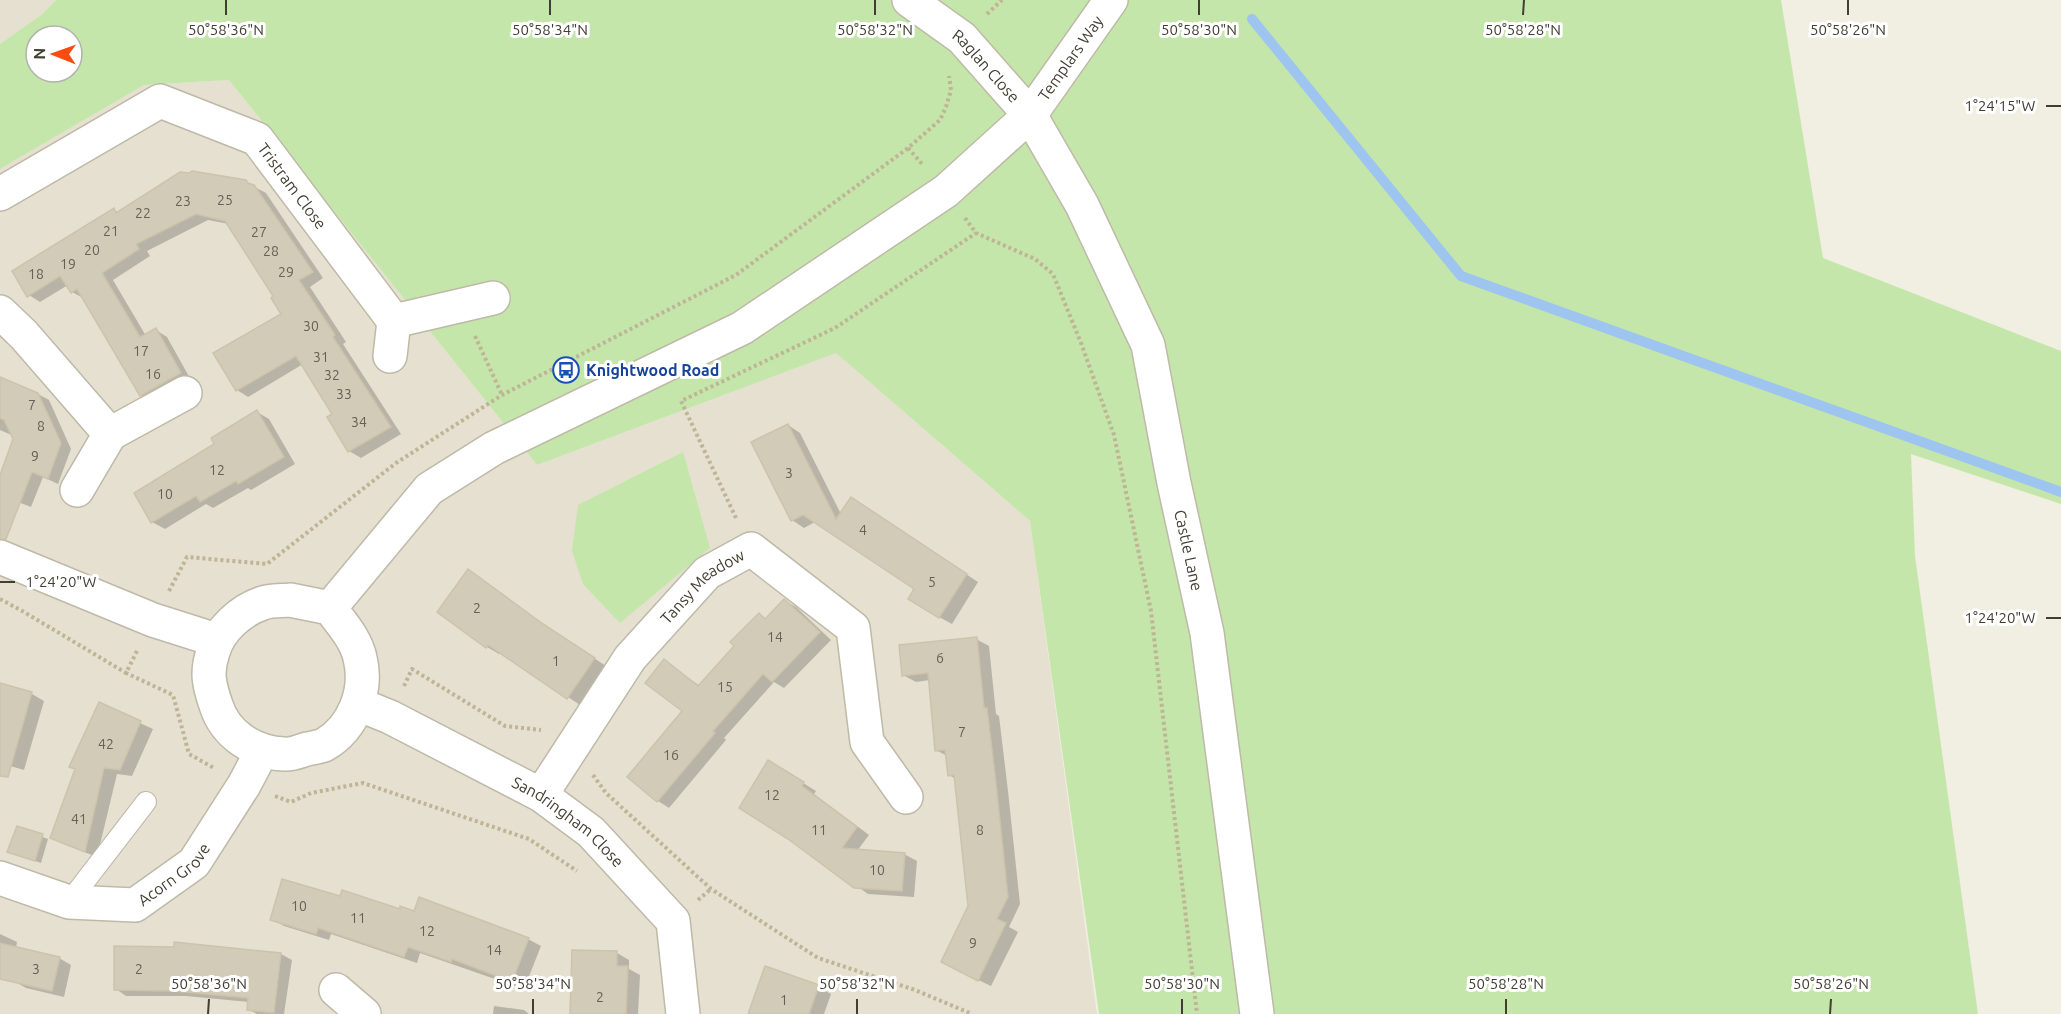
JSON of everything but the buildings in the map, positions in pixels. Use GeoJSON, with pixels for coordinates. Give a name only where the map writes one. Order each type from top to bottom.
{"type":"FeatureCollection","features":[{"type":"Feature","properties":{"kind":"street","name":"Raglan Close"},"geometry":{"type":"LineString","coordinates":[[909,0],[962,38],[1030,115]]}},
{"type":"Feature","properties":{"kind":"street","name":"Templars Way"},"geometry":{"type":"LineString","coordinates":[[1030,115],[1112,0]]}},
{"type":"Feature","properties":{"kind":"street","name":"Tristram Close"},"geometry":{"type":"LineString","coordinates":[[0,194],[160,101],[257,139],[394,321]]}},
{"type":"Feature","properties":{"kind":"street"},"geometry":{"type":"LineString","coordinates":[[330,608],[429,489],[494,448],[742,328],[946,191],[1030,115]]}},
{"type":"Feature","properties":{"kind":"street","name":"Castle Lane"},"geometry":{"type":"LineString","coordinates":[[1030,115],[1082,205],[1148,345],[1174,483],[1207,633],[1257,1014]]}},
{"type":"Feature","properties":{"kind":"street"},"geometry":{"type":"LineString","coordinates":[[390,356],[394,321],[493,298]]}},
{"type":"Feature","properties":{"kind":"street"},"geometry":{"type":"LineString","coordinates":[[0,312],[24,335],[110,434]]}},
{"type":"Feature","properties":{"kind":"street"},"geometry":{"type":"LineString","coordinates":[[77,490],[110,434],[185,393]]}},
{"type":"Feature","properties":{"kind":"street","name":"Tansy Meadow"},"geometry":{"type":"LineString","coordinates":[[541,795],[637,649],[707,573],[751,549],[852,628],[867,742],[906,797]]}},
{"type":"Feature","properties":{"kind":"street"},"geometry":{"type":"LineString","coordinates":[[0,557],[153,620],[216,640]]}},
{"type":"Feature","properties":{"kind":"street"},"geometry":{"type":"LineString","coordinates":[[290,600],[330,608],[351,637],[360,658],[363,685],[358,704],[345,727],[324,745],[287,755],[262,752],[239,739],[220,719],[208,682],[216,640],[239,615],[263,603],[290,600]]}},
{"type":"Feature","properties":{"kind":"street","name":"Sandringham Close"},"geometry":{"type":"LineString","coordinates":[[358,704],[390,717],[541,795],[591,832],[673,921],[682,1014]]}},
{"type":"Feature","properties":{"kind":"street","name":"Acorn Grove"},"geometry":{"type":"LineString","coordinates":[[0,878],[69,902],[135,906],[194,863],[244,785],[262,752]]}},
{"type":"Feature","properties":{"kind":"street"},"geometry":{"type":"LineString","coordinates":[[336,990],[364,1014]]}},
{"type":"Feature","properties":{"kind":"lane"},"geometry":{"type":"LineString","coordinates":[[69,902],[146,802]]}},
{"type":"Feature","properties":{"kind":"path"},"geometry":{"type":"LineString","coordinates":[[267,564],[396,463],[502,395],[736,275],[908,148],[940,120],[951,90],[949,73]]}},
{"type":"Feature","properties":{"kind":"path"},"geometry":{"type":"LineString","coordinates":[[908,148],[946,191],[976,233],[1035,259],[1053,274],[1114,435],[1151,611],[1197,1014]]}},
{"type":"Feature","properties":{"kind":"path"},"geometry":{"type":"LineString","coordinates":[[751,549],[681,401],[835,328],[976,233]]}},
{"type":"Feature","properties":{"kind":"path"},"geometry":{"type":"LineString","coordinates":[[462,306],[502,395]]}},
{"type":"Feature","properties":{"kind":"path"},"geometry":{"type":"LineString","coordinates":[[0,599],[126,673]]}},
{"type":"Feature","properties":{"kind":"path"},"geometry":{"type":"LineString","coordinates":[[390,717],[412,669],[505,726],[581,735],[588,767],[606,793],[711,889],[818,958],[915,990],[972,1014]]}},
{"type":"Feature","properties":{"kind":"shaded area"},"geometry":{"type":"Polygon","coordinates":[[[0,0],[56,0],[41,15],[28,24],[24,24],[24,27],[0,44],[0,0]]]}},
{"type":"Feature","properties":{"kind":"shaded area"},"geometry":{"type":"Polygon","coordinates":[[[229,80],[537,465],[836,353],[1030,521],[1097,1014],[0,1014],[0,169],[144,85],[229,80]]]}},
{"type":"Feature","properties":{"kind":"green space"},"geometry":{"type":"Polygon","coordinates":[[[56,0],[1781,0],[1823,258],[2061,351],[2061,504],[1911,454],[1915,556],[1978,1014],[1099,1014],[1030,521],[836,353],[537,465],[229,80],[144,85],[0,169],[0,44],[24,27],[24,84],[84,84],[84,24],[28,24],[56,0]]]}},
{"type":"Feature","properties":{"kind":"green space"},"geometry":{"type":"Polygon","coordinates":[[[683,452],[710,548],[620,623],[583,584],[572,551],[578,505],[683,452]]]}},
{"type":"Feature","properties":{"kind":"waterway"},"geometry":{"type":"LineString","coordinates":[[1252,19],[1461,276],[2061,492]]}},
{"type":"Feature","properties":{"kind":"place","name":"Knightwood Road"},"geometry":{"type":"Point","coordinates":[566,370]}}]}
